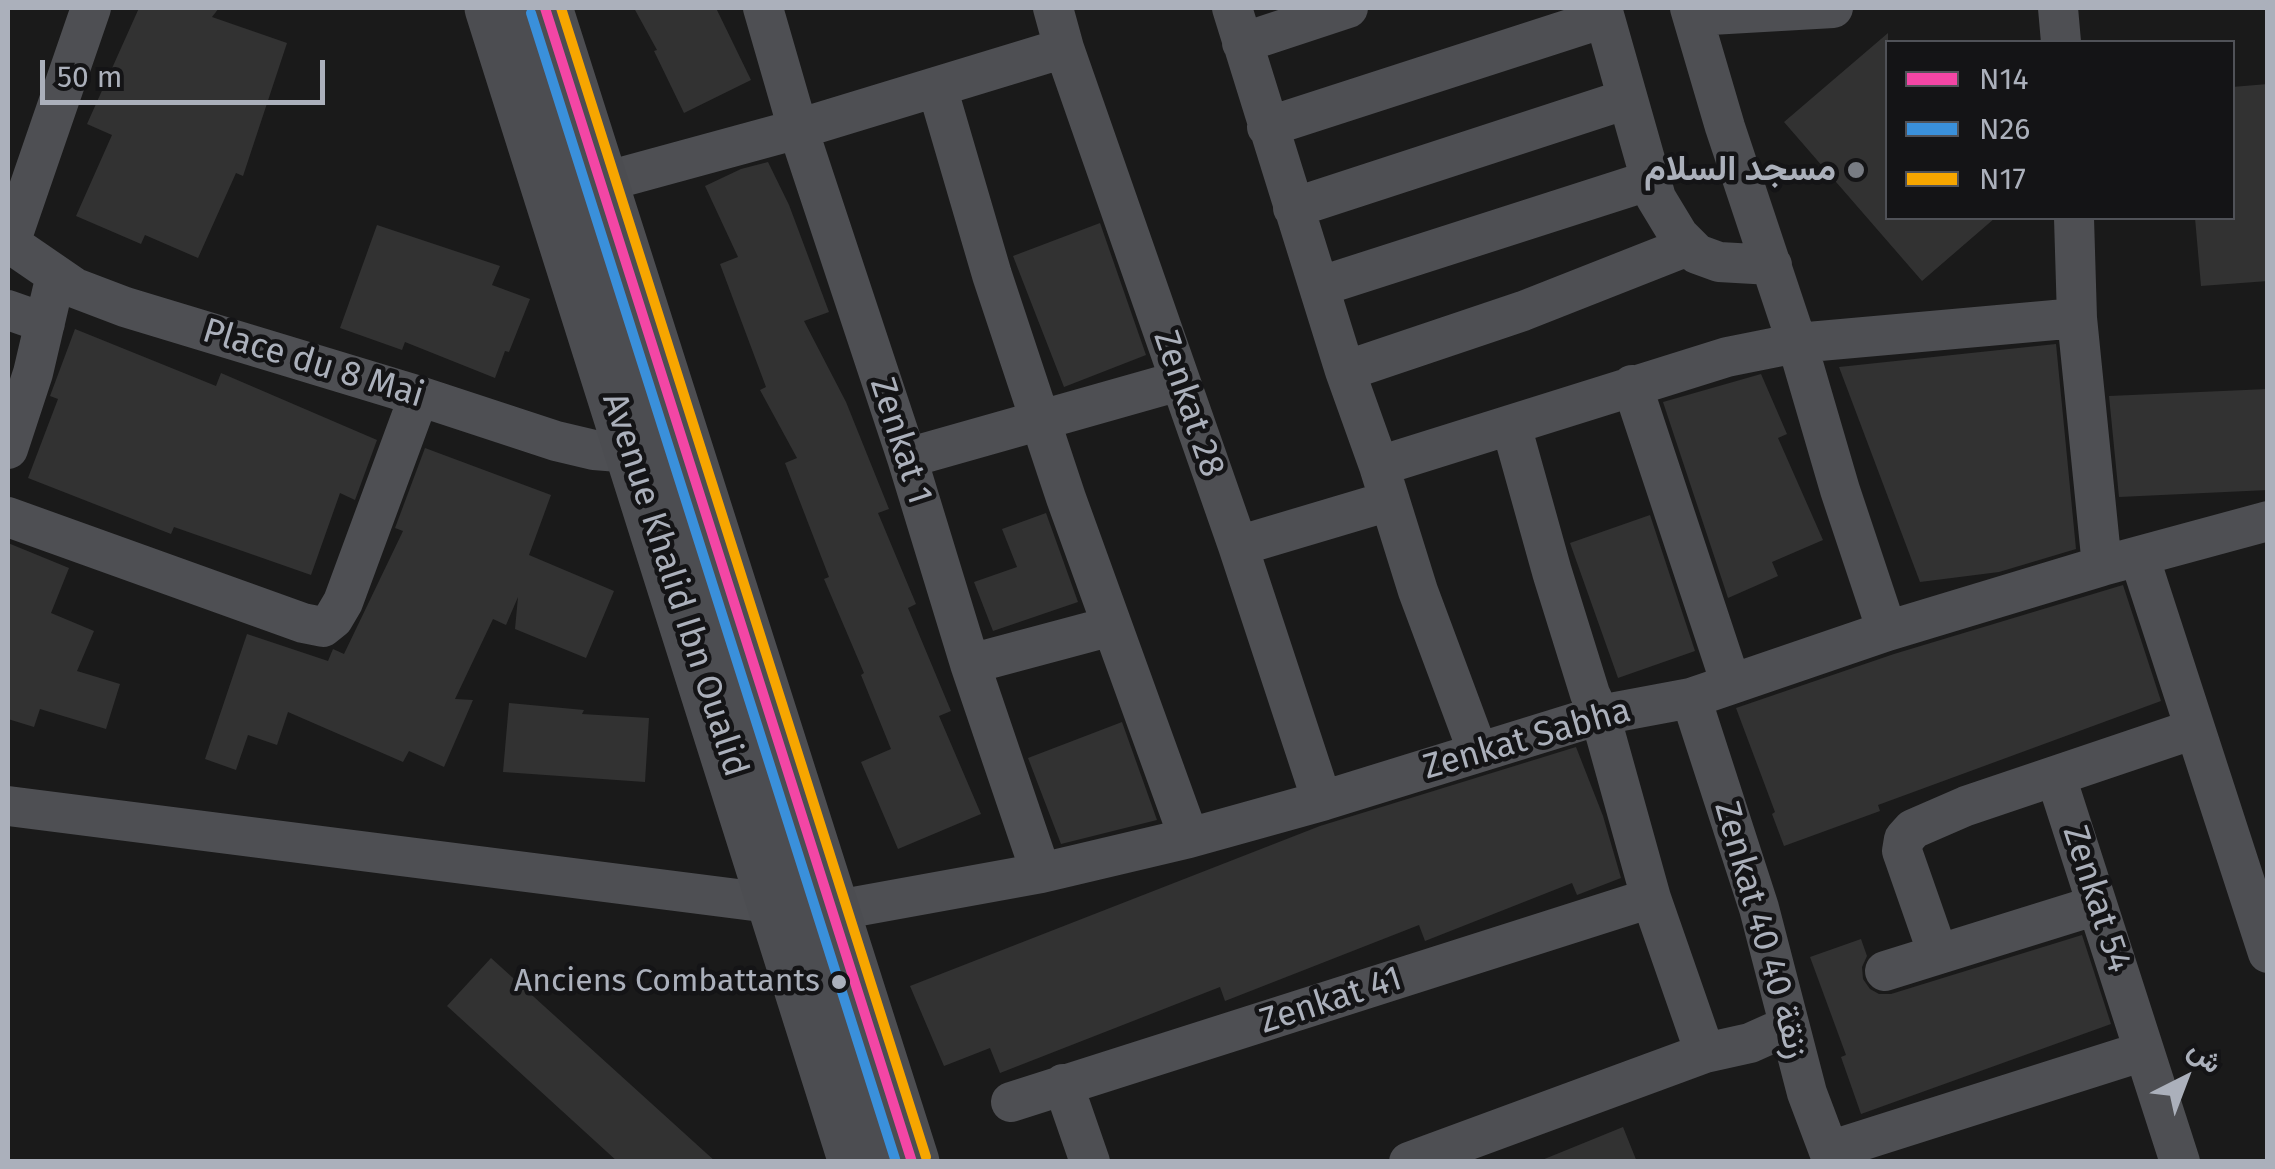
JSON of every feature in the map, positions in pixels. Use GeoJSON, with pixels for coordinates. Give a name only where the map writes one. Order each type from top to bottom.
{"type":"FeatureCollection","features":[{"type":"Feature","properties":{"kind":"main road","name":"Avenue Khalid Ibn Oualid"},"geometry":{"type":"LineString","coordinates":[[492,8],[856,1162]]}},
{"type":"Feature","properties":{"kind":"main road","name":"Avenue Khalid Ibn Oualid"},"geometry":{"type":"LineString","coordinates":[[545,8],[912,1162]]}},
{"type":"Feature","properties":{"kind":"street"},"geometry":{"type":"LineString","coordinates":[[9,242],[91,8]]}},
{"type":"Feature","properties":{"kind":"street","name":"Zenkat 1"},"geometry":{"type":"LineString","coordinates":[[763,8],[798,129],[907,458],[970,664],[1042,873]]}},
{"type":"Feature","properties":{"kind":"street","name":"Zenkat 28"},"geometry":{"type":"LineString","coordinates":[[1053,8],[1322,801]]}},
{"type":"Feature","properties":{"kind":"street"},"geometry":{"type":"LineString","coordinates":[[1348,8],[1237,26],[1345,372],[1418,591],[1478,752]]}},
{"type":"Feature","properties":{"kind":"street"},"geometry":{"type":"LineString","coordinates":[[1833,8],[1692,12],[1725,128],[1887,630]]}},
{"type":"Feature","properties":{"kind":"street"},"geometry":{"type":"LineString","coordinates":[[2058,8],[2060,40]]}},
{"type":"Feature","properties":{"kind":"street"},"geometry":{"type":"LineString","coordinates":[[1268,126],[1603,13],[1656,198],[1678,236],[1697,254],[1718,262],[1772,265]]}},
{"type":"Feature","properties":{"kind":"street"},"geometry":{"type":"LineString","coordinates":[[600,183],[798,129],[1064,48]]}},
{"type":"Feature","properties":{"kind":"street"},"geometry":{"type":"LineString","coordinates":[[937,87],[992,275],[1189,838]]}},
{"type":"Feature","properties":{"kind":"street"},"geometry":{"type":"LineString","coordinates":[[1293,208],[1627,99]]}},
{"type":"Feature","properties":{"kind":"street"},"geometry":{"type":"LineString","coordinates":[[1320,286],[1651,180]]}},
{"type":"Feature","properties":{"kind":"street"},"geometry":{"type":"LineString","coordinates":[[2074,220],[2076,318],[2120,561],[2194,729],[2268,952]]}},
{"type":"Feature","properties":{"kind":"street","name":"Place du 8 Mai"},"geometry":{"type":"LineString","coordinates":[[9,242],[76,288],[124,307],[420,396],[556,442],[632,453]]}},
{"type":"Feature","properties":{"kind":"street"},"geometry":{"type":"LineString","coordinates":[[1345,372],[1522,311],[1688,246]]}},
{"type":"Feature","properties":{"kind":"street"},"geometry":{"type":"LineString","coordinates":[[8,449],[32,373],[26,317],[56,275]]}},
{"type":"Feature","properties":{"kind":"street"},"geometry":{"type":"LineString","coordinates":[[1238,546],[1511,425],[1727,358],[1797,343],[2076,318]]}},
{"type":"Feature","properties":{"kind":"street"},"geometry":{"type":"LineString","coordinates":[[907,458],[1179,381]]}},
{"type":"Feature","properties":{"kind":"street"},"geometry":{"type":"LineString","coordinates":[[1632,386],[1731,684]]}},
{"type":"Feature","properties":{"kind":"street"},"geometry":{"type":"LineString","coordinates":[[8,517],[323,627],[343,602],[420,396]]}},
{"type":"Feature","properties":{"kind":"street"},"geometry":{"type":"LineString","coordinates":[[1511,425],[1552,572],[1600,715],[1651,898],[1706,1054]]}},
{"type":"Feature","properties":{"kind":"street","name":"Zenkat Sabha"},"geometry":{"type":"LineString","coordinates":[[8,806],[832,912],[1042,873],[1189,838],[1600,715],[1691,698],[1887,630],[2268,522]]}},
{"type":"Feature","properties":{"kind":"street"},"geometry":{"type":"LineString","coordinates":[[970,664],[1112,626]]}},
{"type":"Feature","properties":{"kind":"street","name":"Zenkat 40 زنقة 40"},"geometry":{"type":"LineString","coordinates":[[1691,698],[1759,908],[1807,1093],[1831,1156]]}},
{"type":"Feature","properties":{"kind":"street"},"geometry":{"type":"LineString","coordinates":[[1938,954],[1902,851],[1904,839],[1926,821],[2194,729]]}},
{"type":"Feature","properties":{"kind":"street","name":"Zenkat 54"},"geometry":{"type":"LineString","coordinates":[[2056,777],[2180,1162]]}},
{"type":"Feature","properties":{"kind":"street","name":"Zenkat 41"},"geometry":{"type":"LineString","coordinates":[[1011,1102],[1651,898]]}},
{"type":"Feature","properties":{"kind":"street"},"geometry":{"type":"LineString","coordinates":[[1885,971],[2097,905]]}},
{"type":"Feature","properties":{"kind":"street"},"geometry":{"type":"LineString","coordinates":[[1409,1162],[1463,1154],[1706,1054],[1788,1026]]}},
{"type":"Feature","properties":{"kind":"street"},"geometry":{"type":"LineString","coordinates":[[1831,1156],[2144,1051]]}},
{"type":"Feature","properties":{"kind":"street"},"geometry":{"type":"LineString","coordinates":[[1063,1084],[1090,1162]]}},
{"type":"Feature","properties":{"kind":"building"},"geometry":{"type":"Polygon","coordinates":[[[139,8],[219,8],[212,17],[287,43],[243,176],[236,173],[198,258],[145,235],[141,244],[76,216],[112,135],[87,124],[139,8]]]}},
{"type":"Feature","properties":{"kind":"building"},"geometry":{"type":"Polygon","coordinates":[[[634,8],[716,8],[751,80],[684,113],[634,8]]]}},
{"type":"Feature","properties":{"kind":"building","name":"مسجد السلام"},"geometry":{"type":"Polygon","coordinates":[[[1888,33],[1885,220],[1993,220],[1922,281],[1784,122],[1888,33]]]}},
{"type":"Feature","properties":{"kind":"building"},"geometry":{"type":"Polygon","coordinates":[[[2268,84],[2268,281],[2201,286],[2195,220],[2235,220],[2235,87],[2268,84]]]}},
{"type":"Feature","properties":{"kind":"building"},"geometry":{"type":"Polygon","coordinates":[[[768,162],[789,205],[829,312],[804,321],[846,402],[889,509],[878,513],[916,604],[908,608],[951,711],[939,716],[981,814],[898,849],[861,762],[891,749],[824,579],[829,577],[785,463],[797,458],[760,390],[766,387],[720,264],[738,257],[705,186],[741,169],[768,162]]]}},
{"type":"Feature","properties":{"kind":"building"},"geometry":{"type":"Polygon","coordinates":[[[1100,223],[1146,355],[1064,387],[1013,256],[1100,223]]]}},
{"type":"Feature","properties":{"kind":"building"},"geometry":{"type":"Polygon","coordinates":[[[377,225],[500,266],[492,285],[530,299],[495,378],[405,342],[402,350],[340,328],[377,225]]]}},
{"type":"Feature","properties":{"kind":"building"},"geometry":{"type":"Polygon","coordinates":[[[75,329],[216,386],[221,373],[377,440],[355,500],[340,493],[311,575],[174,527],[171,534],[28,478],[58,399],[50,396],[75,329]]]}},
{"type":"Feature","properties":{"kind":"building"},"geometry":{"type":"Polygon","coordinates":[[[2056,344],[2076,549],[1999,572],[1920,582],[1839,367],[2056,344]]]}},
{"type":"Feature","properties":{"kind":"building"},"geometry":{"type":"Polygon","coordinates":[[[1761,374],[1787,434],[1778,438],[1823,540],[1772,562],[1778,576],[1728,598],[1663,402],[1761,374]]]}},
{"type":"Feature","properties":{"kind":"building"},"geometry":{"type":"Polygon","coordinates":[[[2268,389],[2268,490],[2119,497],[2109,396],[2268,389]]]}},
{"type":"Feature","properties":{"kind":"building"},"geometry":{"type":"Polygon","coordinates":[[[425,448],[551,495],[529,555],[614,591],[586,658],[515,629],[518,597],[506,625],[493,619],[455,699],[473,700],[444,767],[409,751],[403,762],[288,712],[277,745],[248,735],[236,770],[205,759],[247,634],[328,661],[333,649],[344,654],[403,531],[395,528],[425,448]]]}},
{"type":"Feature","properties":{"kind":"building"},"geometry":{"type":"Polygon","coordinates":[[[1046,513],[1078,602],[993,631],[974,582],[1017,567],[1002,529],[1046,513]]]}},
{"type":"Feature","properties":{"kind":"building"},"geometry":{"type":"Polygon","coordinates":[[[1650,515],[1695,651],[1618,678],[1570,543],[1650,515]]]}},
{"type":"Feature","properties":{"kind":"building"},"geometry":{"type":"Polygon","coordinates":[[[8,543],[69,568],[51,613],[94,631],[77,671],[120,684],[106,729],[40,709],[34,727],[8,719],[8,543]]]}},
{"type":"Feature","properties":{"kind":"building"},"geometry":{"type":"Polygon","coordinates":[[[2123,585],[2161,701],[1878,805],[1880,811],[1784,846],[1736,708],[1894,654],[2123,585]]]}},
{"type":"Feature","properties":{"kind":"building"},"geometry":{"type":"Polygon","coordinates":[[[509,703],[584,710],[582,714],[649,718],[645,782],[503,772],[509,703]]]}},
{"type":"Feature","properties":{"kind":"building"},"geometry":{"type":"Polygon","coordinates":[[[1122,722],[1157,820],[1061,844],[1028,758],[1122,722]]]}},
{"type":"Feature","properties":{"kind":"building"},"geometry":{"type":"Polygon","coordinates":[[[1576,747],[1603,816],[1621,878],[1577,895],[1572,883],[1425,941],[1419,925],[1225,1001],[1220,987],[1000,1073],[990,1048],[944,1066],[910,986],[1320,826],[1576,747]]]}},
{"type":"Feature","properties":{"kind":"building"},"geometry":{"type":"Polygon","coordinates":[[[2082,935],[2111,1024],[1861,1114],[1841,1057],[1846,1055],[1810,957],[1861,939],[1867,956],[1862,967],[1863,979],[1879,994],[1891,994],[2082,935]]]}},
{"type":"Feature","properties":{"kind":"building"},"geometry":{"type":"Polygon","coordinates":[[[491,958],[716,1162],[618,1162],[447,1006],[491,958]]]}},
{"type":"Feature","properties":{"kind":"building"},"geometry":{"type":"Polygon","coordinates":[[[1623,1127],[1637,1162],[1542,1162],[1542,1160],[1623,1127]]]}},
{"type":"Feature","properties":{"kind":"transit line","name":"N14"},"geometry":{"type":"LineString","coordinates":[[545,8],[912,1162]]}},
{"type":"Feature","properties":{"kind":"transit line","name":"N17"},"geometry":{"type":"LineString","coordinates":[[561,8],[926,1157]]}},
{"type":"Feature","properties":{"kind":"transit line","name":"N26"},"geometry":{"type":"LineString","coordinates":[[531,13],[896,1162]]}},
{"type":"Feature","properties":{"kind":"place","name":"مسجد السلام"},"geometry":{"type":"Point","coordinates":[1856,170]}},
{"type":"Feature","properties":{"kind":"place","name":"Anciens Combattants"},"geometry":{"type":"Point","coordinates":[839,982]}}]}
